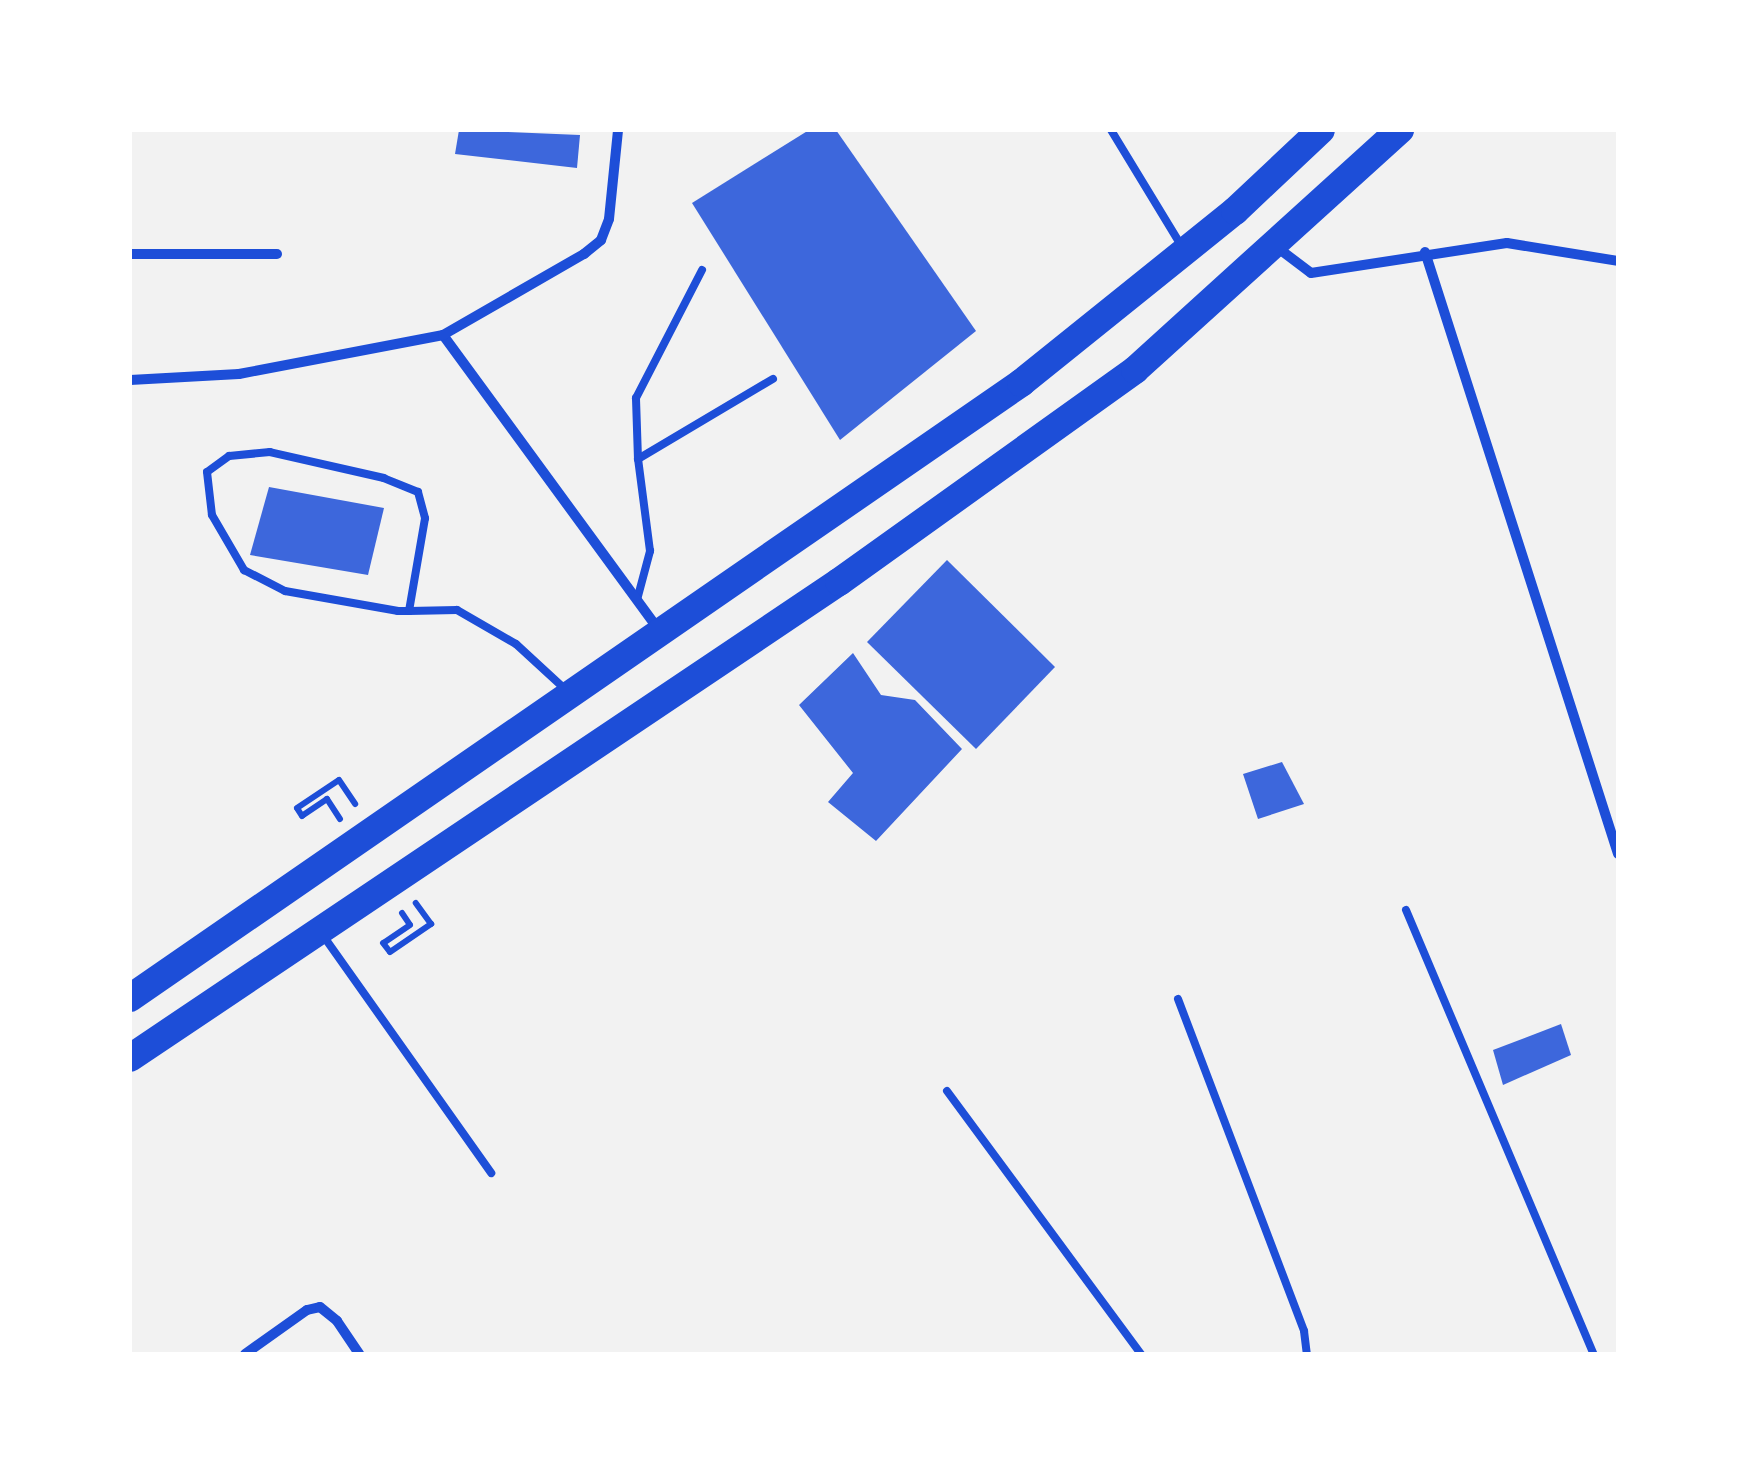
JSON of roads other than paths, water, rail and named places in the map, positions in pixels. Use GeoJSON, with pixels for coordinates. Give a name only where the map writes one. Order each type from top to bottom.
{"type":"FeatureCollection","features":[{"type":"Feature","properties":{"kind":"highway"},"geometry":{"type":"LineString","coordinates":[[130,998],[568,692],[1022,383],[1184,251],[1321,130]]}},
{"type":"Feature","properties":{"kind":"highway"},"geometry":{"type":"LineString","coordinates":[[130,1058],[839,582],[1088,404],[1134,370],[1400,130]]}},
{"type":"Feature","properties":{"kind":"street"},"geometry":{"type":"LineString","coordinates":[[130,380],[239,374],[443,335],[584,254],[601,240],[608,219],[618,130]]}},
{"type":"Feature","properties":{"kind":"street"},"geometry":{"type":"LineString","coordinates":[[1273,245],[1311,272],[1425,252],[1508,243],[1618,261]]}},
{"type":"Feature","properties":{"kind":"street"},"geometry":{"type":"LineString","coordinates":[[1425,252],[1618,854]]}},
{"type":"Feature","properties":{"kind":"street"},"geometry":{"type":"LineString","coordinates":[[130,254],[277,254]]}},
{"type":"Feature","properties":{"kind":"street"},"geometry":{"type":"LineString","coordinates":[[443,335],[658,630]]}},
{"type":"Feature","properties":{"kind":"street"},"geometry":{"type":"LineString","coordinates":[[245,1354],[306,1310],[320,1307],[337,1320],[359,1354]]}},
{"type":"Feature","properties":{"kind":"lane"},"geometry":{"type":"LineString","coordinates":[[1111,130],[1184,251]]}},
{"type":"Feature","properties":{"kind":"lane"},"geometry":{"type":"LineString","coordinates":[[637,600],[650,551],[638,459],[636,398],[702,270]]}},
{"type":"Feature","properties":{"kind":"lane"},"geometry":{"type":"LineString","coordinates":[[638,459],[773,379]]}},
{"type":"Feature","properties":{"kind":"lane"},"geometry":{"type":"LineString","coordinates":[[409,611],[425,518],[418,492],[384,478],[270,452],[230,456],[208,472],[212,515],[244,570],[285,591],[409,611],[458,610],[516,644],[568,692]]}},
{"type":"Feature","properties":{"kind":"lane"},"geometry":{"type":"LineString","coordinates":[[1406,910],[1594,1354]]}},
{"type":"Feature","properties":{"kind":"lane"},"geometry":{"type":"LineString","coordinates":[[319,931],[492,1173]]}},
{"type":"Feature","properties":{"kind":"lane"},"geometry":{"type":"LineString","coordinates":[[1178,998],[1304,1331],[1306,1354]]}},
{"type":"Feature","properties":{"kind":"lane"},"geometry":{"type":"LineString","coordinates":[[947,1091],[1141,1354]]}}]}
